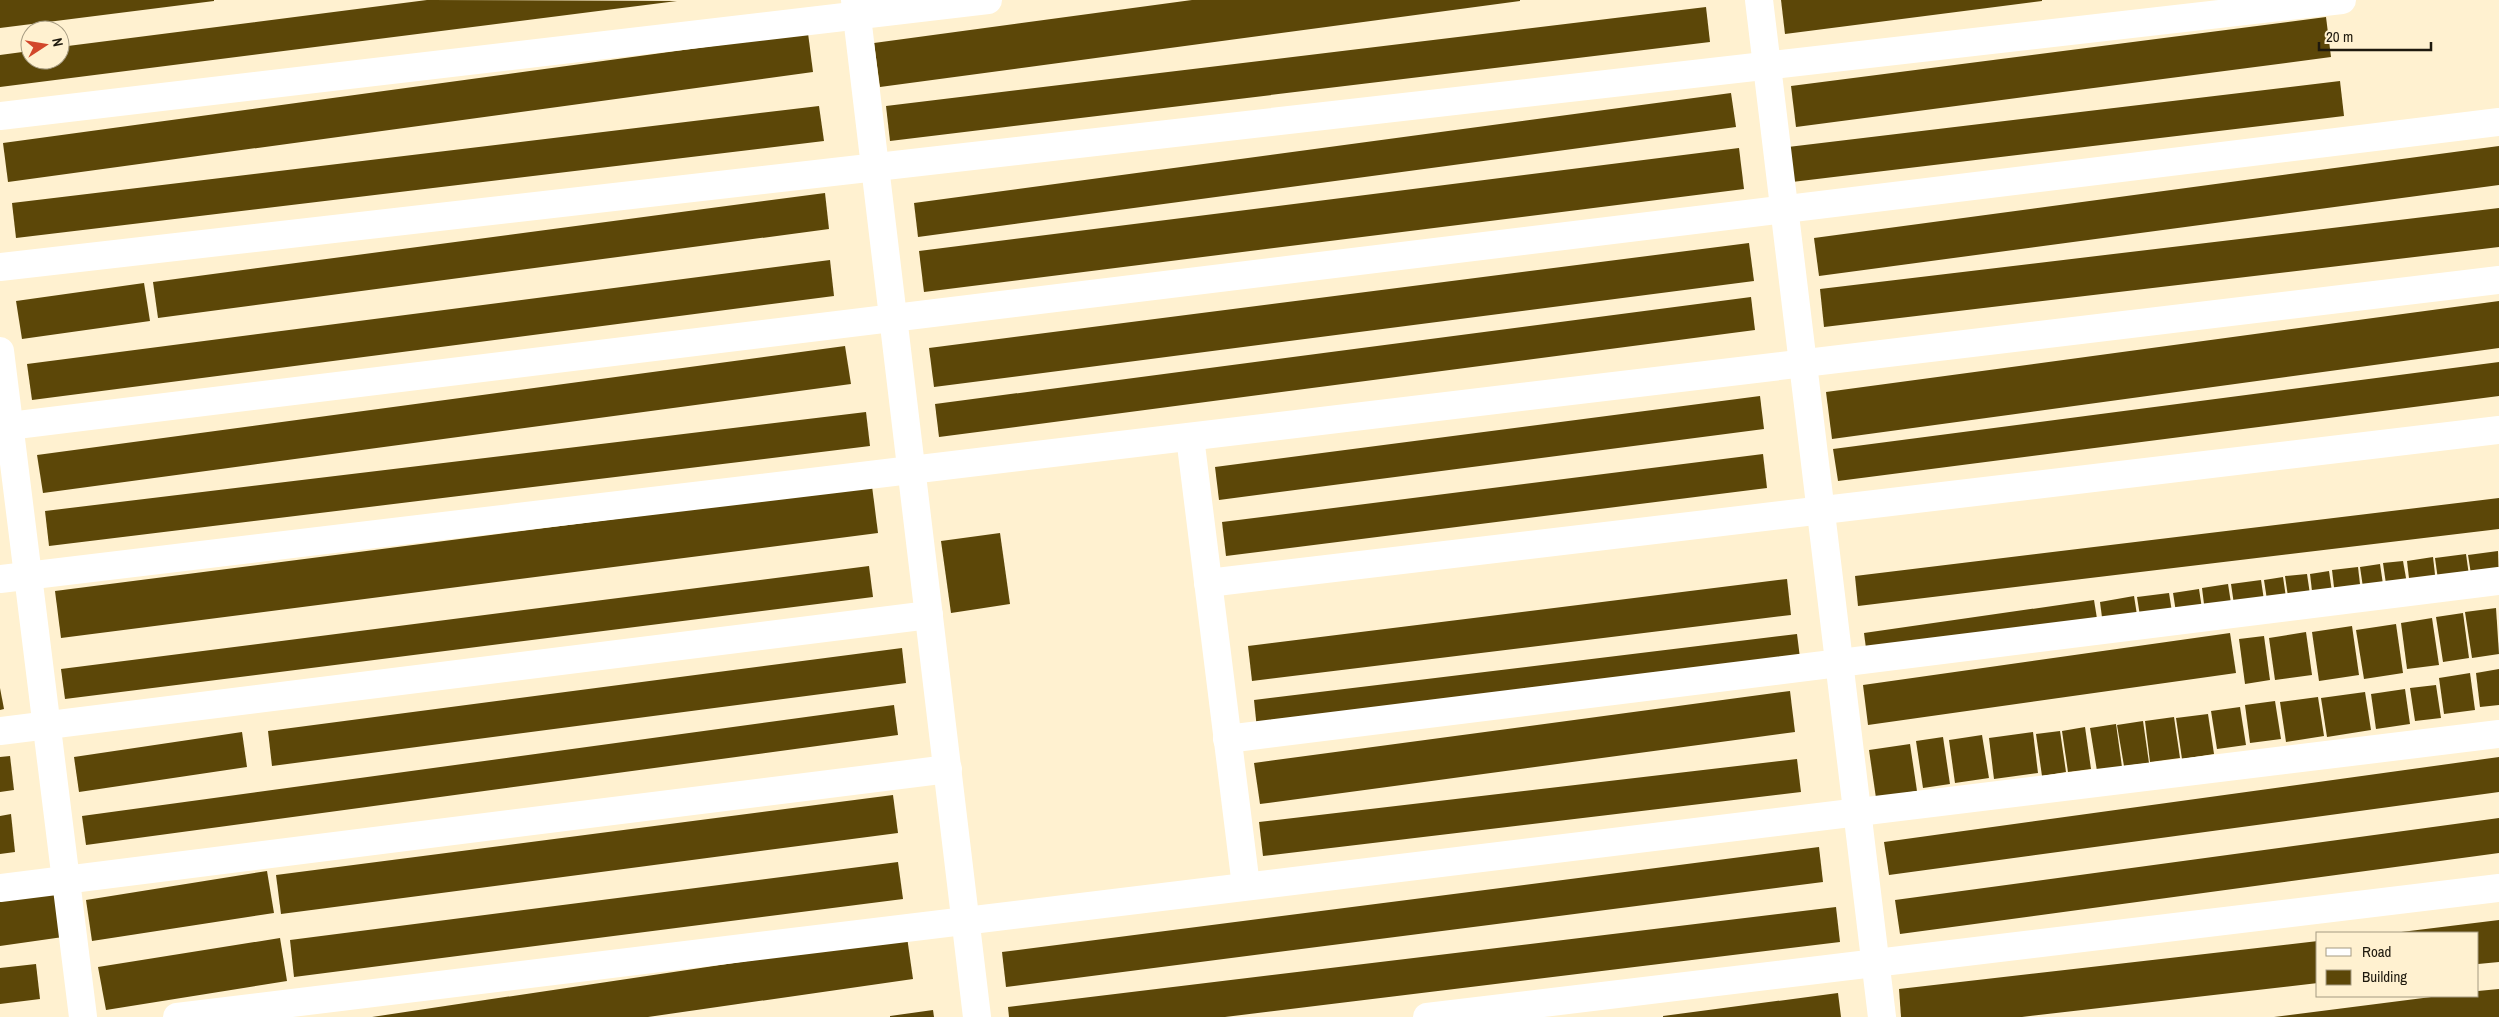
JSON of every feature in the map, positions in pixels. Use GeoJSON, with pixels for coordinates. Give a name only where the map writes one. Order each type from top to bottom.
{"type":"FeatureCollection","features":[{"type":"Feature","properties":{"kind":"street"},"geometry":{"type":"LineString","coordinates":[[0,116],[856,8],[988,0]]}},
{"type":"Feature","properties":{"kind":"street"},"geometry":{"type":"LineString","coordinates":[[1759,0],[1882,1017]]}},
{"type":"Feature","properties":{"kind":"street"},"geometry":{"type":"LineString","coordinates":[[0,267],[2342,0]]}},
{"type":"Feature","properties":{"kind":"street"},"geometry":{"type":"LineString","coordinates":[[856,8],[977,1017]]}},
{"type":"Feature","properties":{"kind":"street"},"geometry":{"type":"LineString","coordinates":[[5,426],[2499,122]]}},
{"type":"Feature","properties":{"kind":"street"},"geometry":{"type":"LineString","coordinates":[[0,580],[2499,280]]}},
{"type":"Feature","properties":{"kind":"street"},"geometry":{"type":"LineString","coordinates":[[0,351],[5,426],[28,576],[83,1017]]}},
{"type":"Feature","properties":{"kind":"street"},"geometry":{"type":"LineString","coordinates":[[1208,583],[2499,430]]}},
{"type":"Feature","properties":{"kind":"street"},"geometry":{"type":"LineString","coordinates":[[1190,437],[1246,886]]}},
{"type":"Feature","properties":{"kind":"street"},"geometry":{"type":"LineString","coordinates":[[1227,739],[2499,581]]}},
{"type":"Feature","properties":{"kind":"street"},"geometry":{"type":"LineString","coordinates":[[0,731],[929,615]]}},
{"type":"Feature","properties":{"kind":"street"},"geometry":{"type":"LineString","coordinates":[[177,1017],[2499,734]]}},
{"type":"Feature","properties":{"kind":"street"},"geometry":{"type":"LineString","coordinates":[[0,888],[948,769]]}},
{"type":"Feature","properties":{"kind":"street"},"geometry":{"type":"LineString","coordinates":[[1427,1017],[2499,888]]}},
{"type":"Feature","properties":{"kind":"building"},"geometry":{"type":"Polygon","coordinates":[[[0,0],[214,0],[63,20],[20,20],[20,25],[0,28],[0,0]]]}},
{"type":"Feature","properties":{"kind":"building"},"geometry":{"type":"Polygon","coordinates":[[[427,0],[677,1],[0,87],[0,55],[20,52],[20,70],[70,70],[70,46],[427,0]]]}},
{"type":"Feature","properties":{"kind":"building"},"geometry":{"type":"Polygon","coordinates":[[[1192,0],[1520,1],[880,87],[874,43],[1192,0]]]}},
{"type":"Feature","properties":{"kind":"building"},"geometry":{"type":"Polygon","coordinates":[[[1781,0],[2042,0],[2042,1],[1785,34],[1781,0]]]}},
{"type":"Feature","properties":{"kind":"building"},"geometry":{"type":"Polygon","coordinates":[[[1706,7],[1710,42],[890,141],[886,106],[1706,7]]]}},
{"type":"Feature","properties":{"kind":"building"},"geometry":{"type":"Polygon","coordinates":[[[2326,17],[2331,57],[1796,127],[1791,86],[2326,17]]]}},
{"type":"Feature","properties":{"kind":"building"},"geometry":{"type":"Polygon","coordinates":[[[808,33],[813,72],[8,182],[3,143],[808,33]]]}},
{"type":"Feature","properties":{"kind":"building"},"geometry":{"type":"Polygon","coordinates":[[[2340,81],[2344,116],[1792,182],[1788,147],[2340,81]]]}},
{"type":"Feature","properties":{"kind":"building"},"geometry":{"type":"Polygon","coordinates":[[[1731,93],[1736,127],[918,237],[914,203],[1731,93]]]}},
{"type":"Feature","properties":{"kind":"building"},"geometry":{"type":"Polygon","coordinates":[[[819,106],[824,141],[16,238],[12,203],[819,106]]]}},
{"type":"Feature","properties":{"kind":"building"},"geometry":{"type":"Polygon","coordinates":[[[2499,146],[2499,185],[1819,276],[1814,238],[2499,146]]]}},
{"type":"Feature","properties":{"kind":"building"},"geometry":{"type":"Polygon","coordinates":[[[1739,148],[1744,189],[924,292],[919,251],[1739,148]]]}},
{"type":"Feature","properties":{"kind":"building"},"geometry":{"type":"Polygon","coordinates":[[[825,193],[829,229],[158,318],[153,282],[825,193]]]}},
{"type":"Feature","properties":{"kind":"building"},"geometry":{"type":"Polygon","coordinates":[[[2499,208],[2499,247],[1824,327],[1820,289],[2499,208]]]}},
{"type":"Feature","properties":{"kind":"building"},"geometry":{"type":"Polygon","coordinates":[[[1749,243],[1754,281],[934,387],[929,348],[1749,243]]]}},
{"type":"Feature","properties":{"kind":"building"},"geometry":{"type":"Polygon","coordinates":[[[830,260],[834,296],[32,400],[27,364],[830,260]]]}},
{"type":"Feature","properties":{"kind":"building"},"geometry":{"type":"Polygon","coordinates":[[[144,283],[150,321],[22,339],[16,301],[144,283]]]}},
{"type":"Feature","properties":{"kind":"building"},"geometry":{"type":"Polygon","coordinates":[[[1751,297],[1755,330],[939,437],[935,404],[1751,297]]]}},
{"type":"Feature","properties":{"kind":"building"},"geometry":{"type":"Polygon","coordinates":[[[2499,301],[2499,348],[1832,439],[1826,392],[2499,301]]]}},
{"type":"Feature","properties":{"kind":"building"},"geometry":{"type":"Polygon","coordinates":[[[845,346],[851,384],[43,493],[37,455],[845,346]]]}},
{"type":"Feature","properties":{"kind":"building"},"geometry":{"type":"Polygon","coordinates":[[[2499,362],[2499,396],[1838,481],[1833,449],[2499,362]]]}},
{"type":"Feature","properties":{"kind":"building"},"geometry":{"type":"Polygon","coordinates":[[[1760,396],[1764,429],[1219,500],[1215,467],[1760,396]]]}},
{"type":"Feature","properties":{"kind":"building"},"geometry":{"type":"Polygon","coordinates":[[[866,412],[870,446],[49,546],[45,511],[866,412]]]}},
{"type":"Feature","properties":{"kind":"building"},"geometry":{"type":"Polygon","coordinates":[[[1763,454],[1767,488],[1226,556],[1222,522],[1763,454]]]}},
{"type":"Feature","properties":{"kind":"building"},"geometry":{"type":"Polygon","coordinates":[[[872,486],[878,533],[61,638],[55,591],[872,486]]]}},
{"type":"Feature","properties":{"kind":"building"},"geometry":{"type":"Polygon","coordinates":[[[2499,498],[2499,529],[1858,606],[1855,576],[2499,498]]]}},
{"type":"Feature","properties":{"kind":"building"},"geometry":{"type":"Polygon","coordinates":[[[1000,533],[1010,604],[951,613],[941,541],[1000,533]]]}},
{"type":"Feature","properties":{"kind":"building"},"geometry":{"type":"Polygon","coordinates":[[[2498,551],[2499,590],[2474,593],[2468,555],[2498,551]]]}},
{"type":"Feature","properties":{"kind":"building"},"geometry":{"type":"Polygon","coordinates":[[[2466,554],[2471,590],[2440,594],[2435,558],[2466,554]]]}},
{"type":"Feature","properties":{"kind":"building"},"geometry":{"type":"Polygon","coordinates":[[[2433,557],[2437,592],[2411,595],[2407,561],[2433,557]]]}},
{"type":"Feature","properties":{"kind":"building"},"geometry":{"type":"Polygon","coordinates":[[[2403,561],[2409,595],[2388,598],[2383,563],[2403,561]]]}},
{"type":"Feature","properties":{"kind":"building"},"geometry":{"type":"Polygon","coordinates":[[[2380,564],[2385,598],[2365,601],[2360,567],[2380,564]]]}},
{"type":"Feature","properties":{"kind":"building"},"geometry":{"type":"Polygon","coordinates":[[[869,566],[873,597],[65,699],[61,669],[869,566]]]}},
{"type":"Feature","properties":{"kind":"building"},"geometry":{"type":"Polygon","coordinates":[[[2358,567],[2362,601],[2336,604],[2332,570],[2358,567]]]}},
{"type":"Feature","properties":{"kind":"building"},"geometry":{"type":"Polygon","coordinates":[[[2329,571],[2334,606],[2314,608],[2310,574],[2329,571]]]}},
{"type":"Feature","properties":{"kind":"building"},"geometry":{"type":"Polygon","coordinates":[[[2307,574],[2312,608],[2290,610],[2285,576],[2307,574]]]}},
{"type":"Feature","properties":{"kind":"building"},"geometry":{"type":"Polygon","coordinates":[[[2283,577],[2288,611],[2269,613],[2264,580],[2283,577]]]}},
{"type":"Feature","properties":{"kind":"building"},"geometry":{"type":"Polygon","coordinates":[[[1787,579],[1791,615],[1252,681],[1248,646],[1787,579]]]}},
{"type":"Feature","properties":{"kind":"building"},"geometry":{"type":"Polygon","coordinates":[[[2261,580],[2266,614],[2236,618],[2231,584],[2261,580]]]}},
{"type":"Feature","properties":{"kind":"building"},"geometry":{"type":"Polygon","coordinates":[[[2228,584],[2233,616],[2206,620],[2202,588],[2228,584]]]}},
{"type":"Feature","properties":{"kind":"building"},"geometry":{"type":"Polygon","coordinates":[[[2199,589],[2204,622],[2178,625],[2173,593],[2199,589]]]}},
{"type":"Feature","properties":{"kind":"building"},"geometry":{"type":"Polygon","coordinates":[[[2169,593],[2174,625],[2142,629],[2137,597],[2169,593]]]}},
{"type":"Feature","properties":{"kind":"building"},"geometry":{"type":"Polygon","coordinates":[[[2134,596],[2139,628],[2104,633],[2100,602],[2134,596]]]}},
{"type":"Feature","properties":{"kind":"building"},"geometry":{"type":"Polygon","coordinates":[[[2094,600],[2099,631],[1868,664],[1864,633],[2094,600]]]}},
{"type":"Feature","properties":{"kind":"building"},"geometry":{"type":"Polygon","coordinates":[[[2496,608],[2499,654],[2472,658],[2465,612],[2496,608]]]}},
{"type":"Feature","properties":{"kind":"building"},"geometry":{"type":"Polygon","coordinates":[[[2463,613],[2469,658],[2443,662],[2436,617],[2463,613]]]}},
{"type":"Feature","properties":{"kind":"building"},"geometry":{"type":"Polygon","coordinates":[[[2432,618],[2439,665],[2407,669],[2401,623],[2432,618]]]}},
{"type":"Feature","properties":{"kind":"building"},"geometry":{"type":"Polygon","coordinates":[[[2396,624],[2403,673],[2364,679],[2356,630],[2396,624]]]}},
{"type":"Feature","properties":{"kind":"building"},"geometry":{"type":"Polygon","coordinates":[[[2352,626],[2359,675],[2319,681],[2312,632],[2352,626]]]}},
{"type":"Feature","properties":{"kind":"building"},"geometry":{"type":"Polygon","coordinates":[[[2306,632],[2312,675],[2275,680],[2269,638],[2306,632]]]}},
{"type":"Feature","properties":{"kind":"building"},"geometry":{"type":"Polygon","coordinates":[[[2230,633],[2236,673],[1868,725],[1863,685],[2230,633]]]}},
{"type":"Feature","properties":{"kind":"building"},"geometry":{"type":"Polygon","coordinates":[[[1797,634],[1802,674],[1258,739],[1254,700],[1797,634]]]}},
{"type":"Feature","properties":{"kind":"building"},"geometry":{"type":"Polygon","coordinates":[[[2264,636],[2270,680],[2245,684],[2239,639],[2264,636]]]}},
{"type":"Feature","properties":{"kind":"building"},"geometry":{"type":"Polygon","coordinates":[[[902,648],[906,683],[272,766],[268,731],[902,648]]]}},
{"type":"Feature","properties":{"kind":"building"},"geometry":{"type":"Polygon","coordinates":[[[2499,669],[2499,705],[2480,707],[2476,673],[2499,669]]]}},
{"type":"Feature","properties":{"kind":"building"},"geometry":{"type":"Polygon","coordinates":[[[2470,673],[2475,710],[2444,714],[2439,678],[2470,673]]]}},
{"type":"Feature","properties":{"kind":"building"},"geometry":{"type":"Polygon","coordinates":[[[2436,685],[2441,718],[2415,721],[2410,688],[2436,685]]]}},
{"type":"Feature","properties":{"kind":"building"},"geometry":{"type":"Polygon","coordinates":[[[0,688],[4,709],[0,710],[0,688]]]}},
{"type":"Feature","properties":{"kind":"building"},"geometry":{"type":"Polygon","coordinates":[[[2405,689],[2410,724],[2376,729],[2371,694],[2405,689]]]}},
{"type":"Feature","properties":{"kind":"building"},"geometry":{"type":"Polygon","coordinates":[[[1790,691],[1795,732],[1260,804],[1254,763],[1790,691]]]}},
{"type":"Feature","properties":{"kind":"building"},"geometry":{"type":"Polygon","coordinates":[[[2365,692],[2371,730],[2327,737],[2321,698],[2365,692]]]}},
{"type":"Feature","properties":{"kind":"building"},"geometry":{"type":"Polygon","coordinates":[[[2318,697],[2324,736],[2286,742],[2280,702],[2318,697]]]}},
{"type":"Feature","properties":{"kind":"building"},"geometry":{"type":"Polygon","coordinates":[[[2275,701],[2281,739],[2250,743],[2245,705],[2275,701]]]}},
{"type":"Feature","properties":{"kind":"building"},"geometry":{"type":"Polygon","coordinates":[[[894,705],[898,735],[86,845],[82,816],[894,705]]]}},
{"type":"Feature","properties":{"kind":"building"},"geometry":{"type":"Polygon","coordinates":[[[2240,707],[2246,745],[2217,749],[2211,711],[2240,707]]]}},
{"type":"Feature","properties":{"kind":"building"},"geometry":{"type":"Polygon","coordinates":[[[2208,714],[2214,754],[2182,759],[2176,718],[2208,714]]]}},
{"type":"Feature","properties":{"kind":"building"},"geometry":{"type":"Polygon","coordinates":[[[2174,717],[2180,758],[2150,762],[2145,721],[2174,717]]]}},
{"type":"Feature","properties":{"kind":"building"},"geometry":{"type":"Polygon","coordinates":[[[2143,721],[2149,763],[2124,766],[2117,725],[2143,721]]]}},
{"type":"Feature","properties":{"kind":"building"},"geometry":{"type":"Polygon","coordinates":[[[2116,724],[2122,767],[2097,771],[2090,728],[2116,724]]]}},
{"type":"Feature","properties":{"kind":"building"},"geometry":{"type":"Polygon","coordinates":[[[2085,727],[2091,769],[2068,772],[2062,731],[2085,727]]]}},
{"type":"Feature","properties":{"kind":"building"},"geometry":{"type":"Polygon","coordinates":[[[2060,731],[2066,772],[2042,776],[2036,734],[2060,731]]]}},
{"type":"Feature","properties":{"kind":"building"},"geometry":{"type":"Polygon","coordinates":[[[242,732],[247,767],[79,792],[74,757],[242,732]]]}},
{"type":"Feature","properties":{"kind":"building"},"geometry":{"type":"Polygon","coordinates":[[[2033,732],[2038,773],[1994,779],[1989,738],[2033,732]]]}},
{"type":"Feature","properties":{"kind":"building"},"geometry":{"type":"Polygon","coordinates":[[[1982,735],[1989,778],[1955,783],[1949,740],[1982,735]]]}},
{"type":"Feature","properties":{"kind":"building"},"geometry":{"type":"Polygon","coordinates":[[[1943,737],[1950,784],[1923,788],[1916,741],[1943,737]]]}},
{"type":"Feature","properties":{"kind":"building"},"geometry":{"type":"Polygon","coordinates":[[[1910,744],[1917,791],[1876,798],[1869,750],[1910,744]]]}},
{"type":"Feature","properties":{"kind":"building"},"geometry":{"type":"Polygon","coordinates":[[[10,756],[14,790],[0,792],[0,757],[10,756]]]}},
{"type":"Feature","properties":{"kind":"building"},"geometry":{"type":"Polygon","coordinates":[[[2499,757],[2499,792],[1889,875],[1884,842],[2499,757]]]}},
{"type":"Feature","properties":{"kind":"building"},"geometry":{"type":"Polygon","coordinates":[[[1797,759],[1801,792],[1263,856],[1259,822],[1797,759]]]}},
{"type":"Feature","properties":{"kind":"building"},"geometry":{"type":"Polygon","coordinates":[[[893,795],[898,833],[281,914],[276,875],[893,795]]]}},
{"type":"Feature","properties":{"kind":"building"},"geometry":{"type":"Polygon","coordinates":[[[11,814],[15,852],[0,854],[0,816],[11,814]]]}},
{"type":"Feature","properties":{"kind":"building"},"geometry":{"type":"Polygon","coordinates":[[[2499,818],[2499,853],[1900,934],[1895,900],[2499,818]]]}},
{"type":"Feature","properties":{"kind":"building"},"geometry":{"type":"Polygon","coordinates":[[[1819,847],[1823,882],[1006,987],[1002,952],[1819,847]]]}},
{"type":"Feature","properties":{"kind":"building"},"geometry":{"type":"Polygon","coordinates":[[[898,862],[903,899],[294,977],[290,940],[898,862]]]}},
{"type":"Feature","properties":{"kind":"building"},"geometry":{"type":"Polygon","coordinates":[[[267,871],[274,913],[92,941],[86,900],[267,871]]]}},
{"type":"Feature","properties":{"kind":"building"},"geometry":{"type":"Polygon","coordinates":[[[57,891],[63,937],[0,946],[0,899],[57,891]]]}},
{"type":"Feature","properties":{"kind":"building"},"geometry":{"type":"Polygon","coordinates":[[[1836,907],[1840,942],[1225,1017],[1009,1017],[1008,1007],[1836,907]]]}},
{"type":"Feature","properties":{"kind":"building"},"geometry":{"type":"Polygon","coordinates":[[[2499,920],[2499,962],[2479,964],[2479,932],[2401,932],[2499,920]]]}},
{"type":"Feature","properties":{"kind":"building"},"geometry":{"type":"Polygon","coordinates":[[[907,937],[913,979],[648,1017],[372,1017],[907,937]]]}},
{"type":"Feature","properties":{"kind":"building"},"geometry":{"type":"Polygon","coordinates":[[[280,938],[287,981],[106,1010],[98,967],[280,938]]]}},
{"type":"Feature","properties":{"kind":"building"},"geometry":{"type":"Polygon","coordinates":[[[2316,941],[2316,983],[2022,1017],[1901,1017],[1899,989],[2316,941]]]}},
{"type":"Feature","properties":{"kind":"building"},"geometry":{"type":"Polygon","coordinates":[[[36,964],[40,999],[0,1004],[0,968],[36,964]]]}},
{"type":"Feature","properties":{"kind":"building"},"geometry":{"type":"Polygon","coordinates":[[[2499,989],[2499,1017],[2274,1017],[2431,997],[2479,997],[2479,991],[2499,989]]]}},
{"type":"Feature","properties":{"kind":"building"},"geometry":{"type":"Polygon","coordinates":[[[1838,993],[1841,1017],[1663,1017],[1663,1016],[1838,993]]]}},
{"type":"Feature","properties":{"kind":"building"},"geometry":{"type":"Polygon","coordinates":[[[933,1010],[934,1017],[890,1017],[890,1016],[933,1010]]]}}]}
